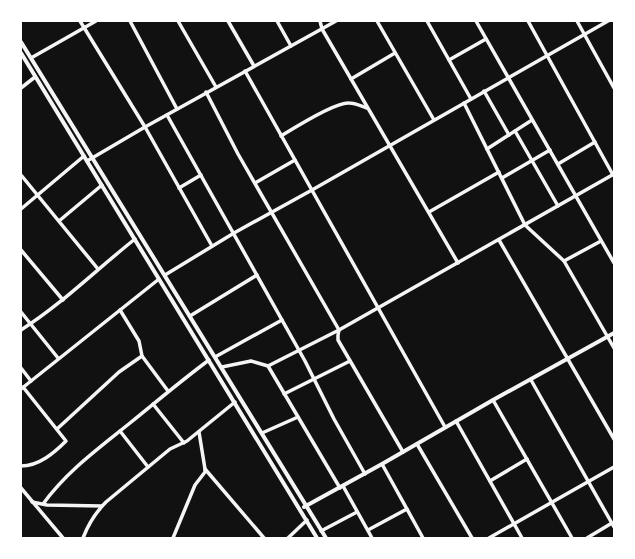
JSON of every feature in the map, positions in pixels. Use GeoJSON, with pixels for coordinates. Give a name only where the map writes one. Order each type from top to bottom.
{"type":"FeatureCollection","features":[{"type":"Feature","properties":{"kind":"street"},"geometry":{"type":"LineString","coordinates":[[80,21],[144,127],[212,246]]}},
{"type":"Feature","properties":{"kind":"street"},"geometry":{"type":"LineString","coordinates":[[31,58],[96,21]]}},
{"type":"Feature","properties":{"kind":"street"},"geometry":{"type":"LineString","coordinates":[[130,21],[177,109]]}},
{"type":"Feature","properties":{"kind":"street"},"geometry":{"type":"LineString","coordinates":[[178,21],[216,87]]}},
{"type":"Feature","properties":{"kind":"street"},"geometry":{"type":"LineString","coordinates":[[228,21],[254,66]]}},
{"type":"Feature","properties":{"kind":"street"},"geometry":{"type":"LineString","coordinates":[[277,21],[291,46]]}},
{"type":"Feature","properties":{"kind":"street"},"geometry":{"type":"LineString","coordinates":[[320,21],[322,29],[458,263]]}},
{"type":"Feature","properties":{"kind":"street"},"geometry":{"type":"LineString","coordinates":[[87,161],[206,92],[336,21]]}},
{"type":"Feature","properties":{"kind":"street"},"geometry":{"type":"LineString","coordinates":[[377,21],[434,120]]}},
{"type":"Feature","properties":{"kind":"street"},"geometry":{"type":"LineString","coordinates":[[427,21],[471,99]]}},
{"type":"Feature","properties":{"kind":"street"},"geometry":{"type":"LineString","coordinates":[[476,21],[558,164],[600,241],[614,263]]}},
{"type":"Feature","properties":{"kind":"street"},"geometry":{"type":"LineString","coordinates":[[222,368],[251,361],[268,366],[299,351],[614,175],[528,21]]}},
{"type":"Feature","properties":{"kind":"street"},"geometry":{"type":"LineString","coordinates":[[577,21],[614,88]]}},
{"type":"Feature","properties":{"kind":"street"},"geometry":{"type":"LineString","coordinates":[[165,275],[212,246],[608,21]]}},
{"type":"Feature","properties":{"kind":"street"},"geometry":{"type":"LineString","coordinates":[[449,60],[486,39]]}},
{"type":"Feature","properties":{"kind":"street"},"geometry":{"type":"LineString","coordinates":[[21,42],[326,538]]}},
{"type":"Feature","properties":{"kind":"street"},"geometry":{"type":"LineString","coordinates":[[21,53],[318,538]]}},
{"type":"Feature","properties":{"kind":"street"},"geometry":{"type":"LineString","coordinates":[[351,79],[395,53]]}},
{"type":"Feature","properties":{"kind":"street"},"geometry":{"type":"LineString","coordinates":[[244,71],[445,427]]}},
{"type":"Feature","properties":{"kind":"street"},"geometry":{"type":"LineString","coordinates":[[21,88],[35,77]]}},
{"type":"Feature","properties":{"kind":"street"},"geometry":{"type":"LineString","coordinates":[[484,91],[509,135]]}},
{"type":"Feature","properties":{"kind":"street"},"geometry":{"type":"LineString","coordinates":[[206,92],[255,183],[339,330],[338,340],[403,452]]}},
{"type":"Feature","properties":{"kind":"street"},"geometry":{"type":"LineString","coordinates":[[281,136],[324,112],[345,103],[352,103],[368,108]]}},
{"type":"Feature","properties":{"kind":"street"},"geometry":{"type":"LineString","coordinates":[[464,103],[525,225],[564,261],[614,348]]}},
{"type":"Feature","properties":{"kind":"street"},"geometry":{"type":"LineString","coordinates":[[167,115],[282,320],[365,474]]}},
{"type":"Feature","properties":{"kind":"street"},"geometry":{"type":"LineString","coordinates":[[487,149],[532,120]]}},
{"type":"Feature","properties":{"kind":"street"},"geometry":{"type":"LineString","coordinates":[[515,131],[558,206]]}},
{"type":"Feature","properties":{"kind":"street"},"geometry":{"type":"LineString","coordinates":[[558,164],[595,142]]}},
{"type":"Feature","properties":{"kind":"street"},"geometry":{"type":"LineString","coordinates":[[502,178],[550,150]]}},
{"type":"Feature","properties":{"kind":"street"},"geometry":{"type":"LineString","coordinates":[[21,209],[84,156]]}},
{"type":"Feature","properties":{"kind":"street"},"geometry":{"type":"LineString","coordinates":[[255,183],[295,160]]}},
{"type":"Feature","properties":{"kind":"street"},"geometry":{"type":"LineString","coordinates":[[429,212],[499,172]]}},
{"type":"Feature","properties":{"kind":"street"},"geometry":{"type":"LineString","coordinates":[[21,175],[98,268]]}},
{"type":"Feature","properties":{"kind":"street"},"geometry":{"type":"LineString","coordinates":[[179,188],[201,175]]}},
{"type":"Feature","properties":{"kind":"street"},"geometry":{"type":"LineString","coordinates":[[59,221],[102,185]]}},
{"type":"Feature","properties":{"kind":"street"},"geometry":{"type":"LineString","coordinates":[[21,330],[63,300],[98,268],[135,239]]}},
{"type":"Feature","properties":{"kind":"street"},"geometry":{"type":"LineString","coordinates":[[499,240],[614,439]]}},
{"type":"Feature","properties":{"kind":"street"},"geometry":{"type":"LineString","coordinates":[[564,261],[600,241]]}},
{"type":"Feature","properties":{"kind":"street"},"geometry":{"type":"LineString","coordinates":[[21,250],[63,300]]}},
{"type":"Feature","properties":{"kind":"street"},"geometry":{"type":"LineString","coordinates":[[190,316],[257,275]]}},
{"type":"Feature","properties":{"kind":"street"},"geometry":{"type":"LineString","coordinates":[[21,466],[28,466],[47,457],[66,441],[22,388],[159,279]]}},
{"type":"Feature","properties":{"kind":"street"},"geometry":{"type":"LineString","coordinates":[[120,310],[139,341],[142,356],[168,391]]}},
{"type":"Feature","properties":{"kind":"street"},"geometry":{"type":"LineString","coordinates":[[21,312],[58,358]]}},
{"type":"Feature","properties":{"kind":"street"},"geometry":{"type":"LineString","coordinates":[[215,357],[282,320]]}},
{"type":"Feature","properties":{"kind":"street"},"geometry":{"type":"LineString","coordinates":[[300,509],[365,474],[445,427],[614,333]]}},
{"type":"Feature","properties":{"kind":"street"},"geometry":{"type":"LineString","coordinates":[[56,428],[114,377],[142,356]]}},
{"type":"Feature","properties":{"kind":"street"},"geometry":{"type":"LineString","coordinates":[[43,504],[72,470],[168,391],[209,360]]}},
{"type":"Feature","properties":{"kind":"street"},"geometry":{"type":"LineString","coordinates":[[284,394],[350,361]]}},
{"type":"Feature","properties":{"kind":"street"},"geometry":{"type":"LineString","coordinates":[[268,366],[341,487],[358,512],[372,538]]}},
{"type":"Feature","properties":{"kind":"street"},"geometry":{"type":"LineString","coordinates":[[21,368],[31,381]]}},
{"type":"Feature","properties":{"kind":"street"},"geometry":{"type":"LineString","coordinates":[[531,380],[613,525],[586,538]]}},
{"type":"Feature","properties":{"kind":"street"},"geometry":{"type":"LineString","coordinates":[[493,400],[572,538]]}},
{"type":"Feature","properties":{"kind":"street"},"geometry":{"type":"LineString","coordinates":[[83,538],[86,530],[102,506],[170,449],[184,443],[235,402]]}},
{"type":"Feature","properties":{"kind":"street"},"geometry":{"type":"LineString","coordinates":[[153,404],[184,443]]}},
{"type":"Feature","properties":{"kind":"street"},"geometry":{"type":"LineString","coordinates":[[262,433],[298,416]]}},
{"type":"Feature","properties":{"kind":"street"},"geometry":{"type":"LineString","coordinates":[[456,421],[522,538]]}},
{"type":"Feature","properties":{"kind":"street"},"geometry":{"type":"LineString","coordinates":[[120,431],[148,467]]}},
{"type":"Feature","properties":{"kind":"street"},"geometry":{"type":"LineString","coordinates":[[173,538],[195,485],[205,472],[199,432]]}},
{"type":"Feature","properties":{"kind":"street"},"geometry":{"type":"LineString","coordinates":[[417,444],[472,538]]}},
{"type":"Feature","properties":{"kind":"street"},"geometry":{"type":"LineString","coordinates":[[490,481],[527,458]]}},
{"type":"Feature","properties":{"kind":"street"},"geometry":{"type":"LineString","coordinates":[[382,464],[423,538]]}},
{"type":"Feature","properties":{"kind":"street"},"geometry":{"type":"LineString","coordinates":[[489,538],[614,467]]}},
{"type":"Feature","properties":{"kind":"street"},"geometry":{"type":"LineString","coordinates":[[205,469],[264,538]]}},
{"type":"Feature","properties":{"kind":"street"},"geometry":{"type":"LineString","coordinates":[[21,488],[63,538]]}},
{"type":"Feature","properties":{"kind":"street"},"geometry":{"type":"LineString","coordinates":[[32,502],[43,504],[102,506]]}},
{"type":"Feature","properties":{"kind":"street"},"geometry":{"type":"LineString","coordinates":[[368,530],[407,509]]}},
{"type":"Feature","properties":{"kind":"street"},"geometry":{"type":"LineString","coordinates":[[321,531],[358,512]]}},
{"type":"Feature","properties":{"kind":"street"},"geometry":{"type":"LineString","coordinates":[[288,538],[307,520]]}}]}
